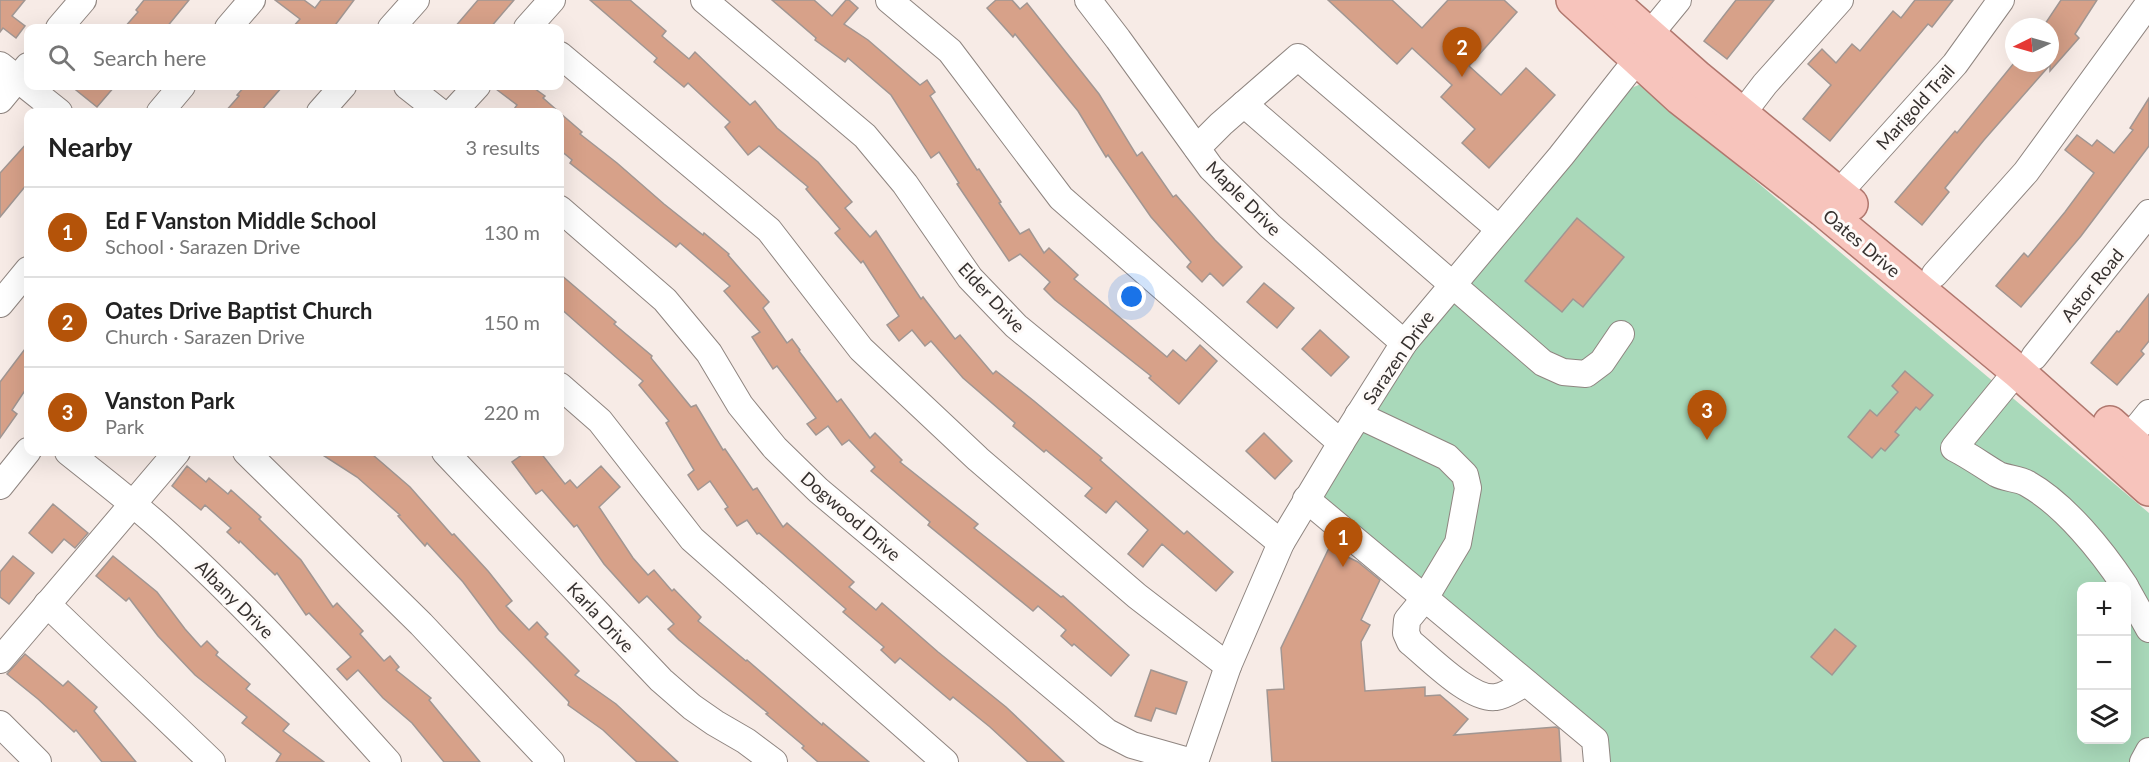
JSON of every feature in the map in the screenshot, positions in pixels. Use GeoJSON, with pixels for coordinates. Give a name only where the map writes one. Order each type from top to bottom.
{"type":"FeatureCollection","features":[{"type":"Feature","properties":{"kind":"main road","name":"Oates Drive"},"geometry":{"type":"LineString","coordinates":[[1573,0],[1742,114],[1830,201],[2026,364],[2139,448]]}},
{"type":"Feature","properties":{"kind":"main road","name":"Oates Drive"},"geometry":{"type":"LineString","coordinates":[[1610,0],[1680,98],[1935,274],[2149,489]]}},
{"type":"Feature","properties":{"kind":"street"},"geometry":{"type":"LineString","coordinates":[[62,24],[83,0]]}},
{"type":"Feature","properties":{"kind":"street"},"geometry":{"type":"LineString","coordinates":[[231,24],[252,0]]}},
{"type":"Feature","properties":{"kind":"street"},"geometry":{"type":"LineString","coordinates":[[395,24],[416,0]]}},
{"type":"Feature","properties":{"kind":"street"},"geometry":{"type":"LineString","coordinates":[[531,24],[552,0]]}},
{"type":"Feature","properties":{"kind":"street","name":"Elder Drive"},"geometry":{"type":"LineString","coordinates":[[704,0],[865,136],[905,184],[970,278],[1016,326],[1281,543]]}},
{"type":"Feature","properties":{"kind":"street"},"geometry":{"type":"LineString","coordinates":[[889,0],[950,51],[1061,198],[1341,443]]}},
{"type":"Feature","properties":{"kind":"street","name":"Maple Drive"},"geometry":{"type":"LineString","coordinates":[[1088,0],[1211,168],[1270,226],[1404,343]]}},
{"type":"Feature","properties":{"kind":"street","name":"Sarazen Drive"},"geometry":{"type":"LineString","coordinates":[[1194,762],[1228,666],[1281,543],[1358,415],[1404,343],[1499,229],[1644,47],[1678,0]]}},
{"type":"Feature","properties":{"kind":"street"},"geometry":{"type":"LineString","coordinates":[[1742,114],[1840,0]]}},
{"type":"Feature","properties":{"kind":"street","name":"Marigold Trail"},"geometry":{"type":"LineString","coordinates":[[1830,201],[1955,64],[2001,0]]}},
{"type":"Feature","properties":{"kind":"street"},"geometry":{"type":"LineString","coordinates":[[1935,274],[2026,172],[2149,3]]}},
{"type":"Feature","properties":{"kind":"street"},"geometry":{"type":"LineString","coordinates":[[1197,148],[1299,57],[1499,229]]}},
{"type":"Feature","properties":{"kind":"street"},"geometry":{"type":"LineString","coordinates":[[564,58],[769,230],[861,350],[978,459],[1137,596],[1228,666]]}},
{"type":"Feature","properties":{"kind":"street"},"geometry":{"type":"LineString","coordinates":[[0,100],[15,70]]}},
{"type":"Feature","properties":{"kind":"street"},"geometry":{"type":"LineString","coordinates":[[36,90],[55,108]]}},
{"type":"Feature","properties":{"kind":"street"},"geometry":{"type":"LineString","coordinates":[[163,108],[179,90]]}},
{"type":"Feature","properties":{"kind":"street"},"geometry":{"type":"LineString","coordinates":[[323,108],[339,90]]}},
{"type":"Feature","properties":{"kind":"street"},"geometry":{"type":"LineString","coordinates":[[412,90],[435,108]]}},
{"type":"Feature","properties":{"kind":"street"},"geometry":{"type":"LineString","coordinates":[[457,108],[473,90]]}},
{"type":"Feature","properties":{"kind":"street"},"geometry":{"type":"LineString","coordinates":[[1244,104],[1543,363],[1563,372],[1586,374],[1602,362],[1621,334]]}},
{"type":"Feature","properties":{"kind":"street","name":"Dogwood Drive"},"geometry":{"type":"LineString","coordinates":[[564,212],[665,300],[709,353],[740,405],[775,448],[818,490],[1107,732],[1132,745],[1194,762]]}},
{"type":"Feature","properties":{"kind":"street","name":"Astor Road"},"geometry":{"type":"LineString","coordinates":[[2123,582],[2070,517],[2027,483],[1999,475],[1977,459],[1954,448],[2149,213]]}},
{"type":"Feature","properties":{"kind":"street"},"geometry":{"type":"LineString","coordinates":[[0,304],[24,275]]}},
{"type":"Feature","properties":{"kind":"street"},"geometry":{"type":"LineString","coordinates":[[564,390],[600,421],[693,539],[945,762]]}},
{"type":"Feature","properties":{"kind":"street"},"geometry":{"type":"LineString","coordinates":[[2139,448],[2149,413]]}},
{"type":"Feature","properties":{"kind":"street"},"geometry":{"type":"LineString","coordinates":[[1358,415],[1447,457],[1465,475],[1468,488],[1458,543],[1425,598],[1407,620],[1406,633],[1410,642],[1462,684],[1482,696],[1497,697],[1526,683]]}},
{"type":"Feature","properties":{"kind":"street"},"geometry":{"type":"LineString","coordinates":[[0,486],[24,456]]}},
{"type":"Feature","properties":{"kind":"street","name":"Albany Drive"},"geometry":{"type":"LineString","coordinates":[[73,456],[171,537],[294,658],[388,762]]}},
{"type":"Feature","properties":{"kind":"street"},"geometry":{"type":"LineString","coordinates":[[0,660],[174,456]]}},
{"type":"Feature","properties":{"kind":"street"},"geometry":{"type":"LineString","coordinates":[[250,456],[421,624],[551,762]]}},
{"type":"Feature","properties":{"kind":"street","name":"Karla Drive"},"geometry":{"type":"LineString","coordinates":[[449,456],[661,680],[692,707],[746,741],[774,762]]}},
{"type":"Feature","properties":{"kind":"street"},"geometry":{"type":"LineString","coordinates":[[1306,499],[1595,740],[1597,762]]}},
{"type":"Feature","properties":{"kind":"street"},"geometry":{"type":"LineString","coordinates":[[2131,593],[2147,614]]}},
{"type":"Feature","properties":{"kind":"street"},"geometry":{"type":"LineString","coordinates":[[47,604],[212,762]]}},
{"type":"Feature","properties":{"kind":"street"},"geometry":{"type":"LineString","coordinates":[[0,724],[39,762]]}},
{"type":"Feature","properties":{"kind":"street"},"geometry":{"type":"LineString","coordinates":[[2143,762],[2149,751]]}},
{"type":"Feature","properties":{"kind":"green space"},"geometry":{"type":"Polygon","coordinates":[[[1641,84],[2149,513],[2149,762],[1604,762],[1316,493],[1436,318],[1624,91],[1641,84]]]}},
{"type":"Feature","properties":{"kind":"building"},"geometry":{"type":"Polygon","coordinates":[[[0,0],[25,0],[12,16],[24,25],[16,38],[3,28],[0,32],[0,0]]]}},
{"type":"Feature","properties":{"kind":"building"},"geometry":{"type":"Polygon","coordinates":[[[144,0],[189,0],[169,24],[128,24],[138,12],[136,10],[144,0]]]}},
{"type":"Feature","properties":{"kind":"building"},"geometry":{"type":"Polygon","coordinates":[[[275,0],[304,0],[315,8],[321,0],[354,0],[336,24],[296,24],[300,19],[275,0]]]}},
{"type":"Feature","properties":{"kind":"building"},"geometry":{"type":"Polygon","coordinates":[[[478,0],[514,0],[493,24],[457,24],[478,0]]]}},
{"type":"Feature","properties":{"kind":"building"},"geometry":{"type":"Polygon","coordinates":[[[590,0],[630,0],[666,31],[662,36],[689,59],[695,52],[750,105],[755,101],[777,128],[818,162],[852,202],[845,208],[870,237],[876,231],[921,299],[923,297],[955,339],[960,335],[993,374],[996,371],[1034,401],[1102,458],[1100,460],[1184,534],[1187,531],[1233,572],[1216,591],[1162,544],[1143,567],[1128,554],[1148,530],[1116,501],[1106,513],[1085,496],[1092,488],[1013,426],[1015,423],[963,378],[931,341],[925,346],[912,330],[899,341],[887,325],[899,316],[863,261],[861,263],[835,233],[840,229],[806,189],[808,187],[759,146],[748,155],[725,127],[730,122],[688,83],[684,87],[654,62],[657,58],[590,0]]]}},
{"type":"Feature","properties":{"kind":"building"},"geometry":{"type":"Polygon","coordinates":[[[772,0],[814,0],[832,16],[846,0],[849,0],[858,8],[844,24],[868,40],[920,85],[927,80],[935,92],[930,96],[1020,234],[1029,229],[1044,253],[1049,248],[1078,275],[1074,279],[1167,357],[1173,350],[1186,361],[1200,345],[1217,361],[1179,404],[1149,378],[1151,376],[1055,300],[1044,289],[1050,282],[1020,254],[1009,261],[957,184],[959,183],[939,152],[931,158],[891,95],[848,58],[845,62],[815,40],[816,38],[772,0]]]}},
{"type":"Feature","properties":{"kind":"building"},"geometry":{"type":"Polygon","coordinates":[[[996,0],[1012,0],[1020,9],[1027,3],[1099,94],[1137,156],[1142,152],[1173,197],[1176,195],[1242,267],[1223,286],[1210,273],[1202,282],[1187,267],[1191,262],[1151,217],[1108,155],[1106,157],[1078,111],[1015,34],[1013,37],[987,8],[996,0]]]}},
{"type":"Feature","properties":{"kind":"building"},"geometry":{"type":"Polygon","coordinates":[[[1328,0],[1392,0],[1422,28],[1448,0],[1504,0],[1517,12],[1469,66],[1501,95],[1526,68],[1555,95],[1489,168],[1462,143],[1475,129],[1441,97],[1452,85],[1412,48],[1397,64],[1328,0]]]}},
{"type":"Feature","properties":{"kind":"building"},"geometry":{"type":"Polygon","coordinates":[[[1736,0],[1774,0],[1727,59],[1704,41],[1736,0]]]}},
{"type":"Feature","properties":{"kind":"building"},"geometry":{"type":"Polygon","coordinates":[[[1915,0],[1953,0],[1932,27],[1928,24],[1830,141],[1803,119],[1831,85],[1808,64],[1822,49],[1836,63],[1852,44],[1860,51],[1893,11],[1901,18],[1915,0]]]}},
{"type":"Feature","properties":{"kind":"building"},"geometry":{"type":"Polygon","coordinates":[[[2061,0],[2097,0],[2075,34],[2079,38],[2059,61],[2059,18],[2049,18],[2061,0]]]}},
{"type":"Feature","properties":{"kind":"building"},"geometry":{"type":"Polygon","coordinates":[[[2007,72],[2044,72],[1945,188],[1949,192],[1922,225],[1895,202],[1955,131],[1957,133],[2007,72]]]}},
{"type":"Feature","properties":{"kind":"building"},"geometry":{"type":"Polygon","coordinates":[[[76,90],[112,90],[97,107],[76,90]]]}},
{"type":"Feature","properties":{"kind":"building"},"geometry":{"type":"Polygon","coordinates":[[[241,90],[279,90],[264,108],[228,108],[239,96],[237,95],[241,90]]]}},
{"type":"Feature","properties":{"kind":"building"},"geometry":{"type":"Polygon","coordinates":[[[497,90],[537,90],[554,108],[515,108],[517,105],[497,90]]]}},
{"type":"Feature","properties":{"kind":"building"},"geometry":{"type":"Polygon","coordinates":[[[2149,98],[2149,146],[2081,236],[2021,307],[1996,286],[2024,253],[2028,257],[2094,173],[2065,150],[2077,135],[2092,146],[2097,140],[2114,153],[2133,130],[2130,128],[2149,98]]]}},
{"type":"Feature","properties":{"kind":"building"},"geometry":{"type":"Polygon","coordinates":[[[564,116],[582,132],[580,134],[664,204],[729,254],[769,302],[763,308],[787,343],[792,339],[837,402],[841,399],[870,438],[875,433],[902,460],[900,462],[978,524],[974,528],[1061,597],[1063,596],[1129,655],[1111,676],[1074,644],[1072,646],[1061,636],[1066,630],[1038,606],[1033,611],[928,525],[930,522],[871,471],[875,467],[849,440],[842,445],[828,426],[816,435],[807,424],[816,418],[777,366],[773,369],[752,337],[760,332],[724,291],[730,286],[680,243],[676,247],[570,163],[572,160],[564,153],[564,116]]]}},
{"type":"Feature","properties":{"kind":"building"},"geometry":{"type":"Polygon","coordinates":[[[24,146],[24,188],[0,217],[0,173],[24,146]]]}},
{"type":"Feature","properties":{"kind":"building"},"geometry":{"type":"Polygon","coordinates":[[[1577,218],[1624,257],[1583,307],[1573,299],[1562,312],[1525,281],[1577,218]]]}},
{"type":"Feature","properties":{"kind":"building"},"geometry":{"type":"Polygon","coordinates":[[[564,277],[652,356],[651,358],[691,407],[696,405],[723,450],[725,449],[753,490],[757,488],[783,527],[787,523],[854,582],[849,587],[876,610],[882,603],[1006,707],[1064,762],[1028,762],[953,697],[950,700],[900,658],[895,663],[881,650],[884,647],[843,612],[846,609],[759,533],[757,534],[747,520],[737,526],[725,509],[728,507],[710,481],[698,490],[688,475],[694,470],[666,423],[669,421],[639,385],[643,381],[564,312],[564,277]]]}},
{"type":"Feature","properties":{"kind":"building"},"geometry":{"type":"Polygon","coordinates":[[[1264,283],[1294,308],[1277,328],[1247,302],[1264,283]]]}},
{"type":"Feature","properties":{"kind":"building"},"geometry":{"type":"Polygon","coordinates":[[[2149,294],[2149,341],[2141,351],[2144,354],[2117,385],[2091,363],[2149,294]]]}},
{"type":"Feature","properties":{"kind":"building"},"geometry":{"type":"Polygon","coordinates":[[[1320,330],[1349,357],[1331,376],[1302,349],[1320,330]]]}},
{"type":"Feature","properties":{"kind":"building"},"geometry":{"type":"Polygon","coordinates":[[[24,350],[24,392],[12,410],[17,414],[0,438],[0,382],[24,350]]]}},
{"type":"Feature","properties":{"kind":"building"},"geometry":{"type":"Polygon","coordinates":[[[1905,371],[1933,395],[1920,410],[1916,407],[1895,432],[1899,435],[1885,451],[1881,448],[1872,458],[1848,437],[1870,410],[1877,416],[1898,392],[1892,386],[1905,371]]]}},
{"type":"Feature","properties":{"kind":"building"},"geometry":{"type":"Polygon","coordinates":[[[1264,433],[1292,461],[1275,479],[1246,451],[1264,433]]]}},
{"type":"Feature","properties":{"kind":"building"},"geometry":{"type":"Polygon","coordinates":[[[324,456],[374,456],[410,487],[452,535],[454,534],[488,571],[512,601],[506,606],[529,630],[537,622],[548,634],[545,637],[579,671],[575,675],[616,704],[678,762],[637,762],[603,730],[568,705],[569,702],[499,630],[463,582],[427,543],[425,546],[398,516],[400,515],[357,477],[324,456]]]}},
{"type":"Feature","properties":{"kind":"building"},"geometry":{"type":"Polygon","coordinates":[[[520,456],[543,456],[565,484],[570,480],[577,488],[601,466],[620,487],[599,507],[633,558],[648,575],[654,570],[672,591],[674,589],[701,617],[698,621],[869,762],[818,762],[802,748],[804,746],[766,714],[768,713],[679,640],[668,629],[674,624],[647,596],[639,603],[604,564],[577,525],[574,527],[542,490],[536,494],[512,462],[520,456]]]}},
{"type":"Feature","properties":{"kind":"building"},"geometry":{"type":"Polygon","coordinates":[[[187,466],[206,482],[209,478],[228,494],[231,490],[261,517],[259,519],[301,560],[333,607],[337,603],[363,631],[360,634],[384,661],[390,656],[399,667],[396,670],[431,698],[429,700],[480,762],[444,762],[412,723],[383,698],[358,670],[347,680],[337,669],[351,657],[309,613],[306,615],[277,573],[275,575],[240,541],[239,543],[227,532],[231,528],[205,505],[201,510],[172,486],[187,466]]]}},
{"type":"Feature","properties":{"kind":"building"},"geometry":{"type":"Polygon","coordinates":[[[53,504],[88,533],[75,548],[64,539],[52,553],[29,533],[53,504]]]}},
{"type":"Feature","properties":{"kind":"building"},"geometry":{"type":"Polygon","coordinates":[[[1329,548],[1358,562],[1380,580],[1361,620],[1370,625],[1361,642],[1365,691],[1425,687],[1425,696],[1440,695],[1468,719],[1454,735],[1556,727],[1559,729],[1561,762],[1272,762],[1267,690],[1284,689],[1281,648],[1329,548]]]}},
{"type":"Feature","properties":{"kind":"building"},"geometry":{"type":"Polygon","coordinates":[[[13,556],[34,573],[9,604],[0,597],[0,572],[13,556]]]}},
{"type":"Feature","properties":{"kind":"building"},"geometry":{"type":"Polygon","coordinates":[[[113,556],[157,592],[201,647],[207,641],[218,652],[216,655],[250,684],[246,689],[289,724],[283,731],[324,762],[276,762],[281,754],[242,723],[247,717],[195,675],[158,636],[129,598],[126,601],[96,576],[113,556]]]}},
{"type":"Feature","properties":{"kind":"building"},"geometry":{"type":"Polygon","coordinates":[[[1835,629],[1856,646],[1832,675],[1811,657],[1835,629]]]}},
{"type":"Feature","properties":{"kind":"building"},"geometry":{"type":"Polygon","coordinates":[[[25,654],[63,686],[68,681],[97,707],[94,711],[136,762],[102,762],[76,730],[74,732],[7,674],[25,654]]]}},
{"type":"Feature","properties":{"kind":"building"},"geometry":{"type":"Polygon","coordinates":[[[1151,670],[1187,682],[1176,714],[1156,708],[1151,721],[1135,716],[1151,670]]]}},
{"type":"Feature","properties":{"kind":"place","name":"Oates Drive Baptist Church"},"geometry":{"type":"Point","coordinates":[1462,77]}},
{"type":"Feature","properties":{"kind":"place","name":"Vanston Park"},"geometry":{"type":"Point","coordinates":[1707,440]}},
{"type":"Feature","properties":{"kind":"place","name":"Ed F Vanston Middle School"},"geometry":{"type":"Point","coordinates":[1343,567]}}]}
